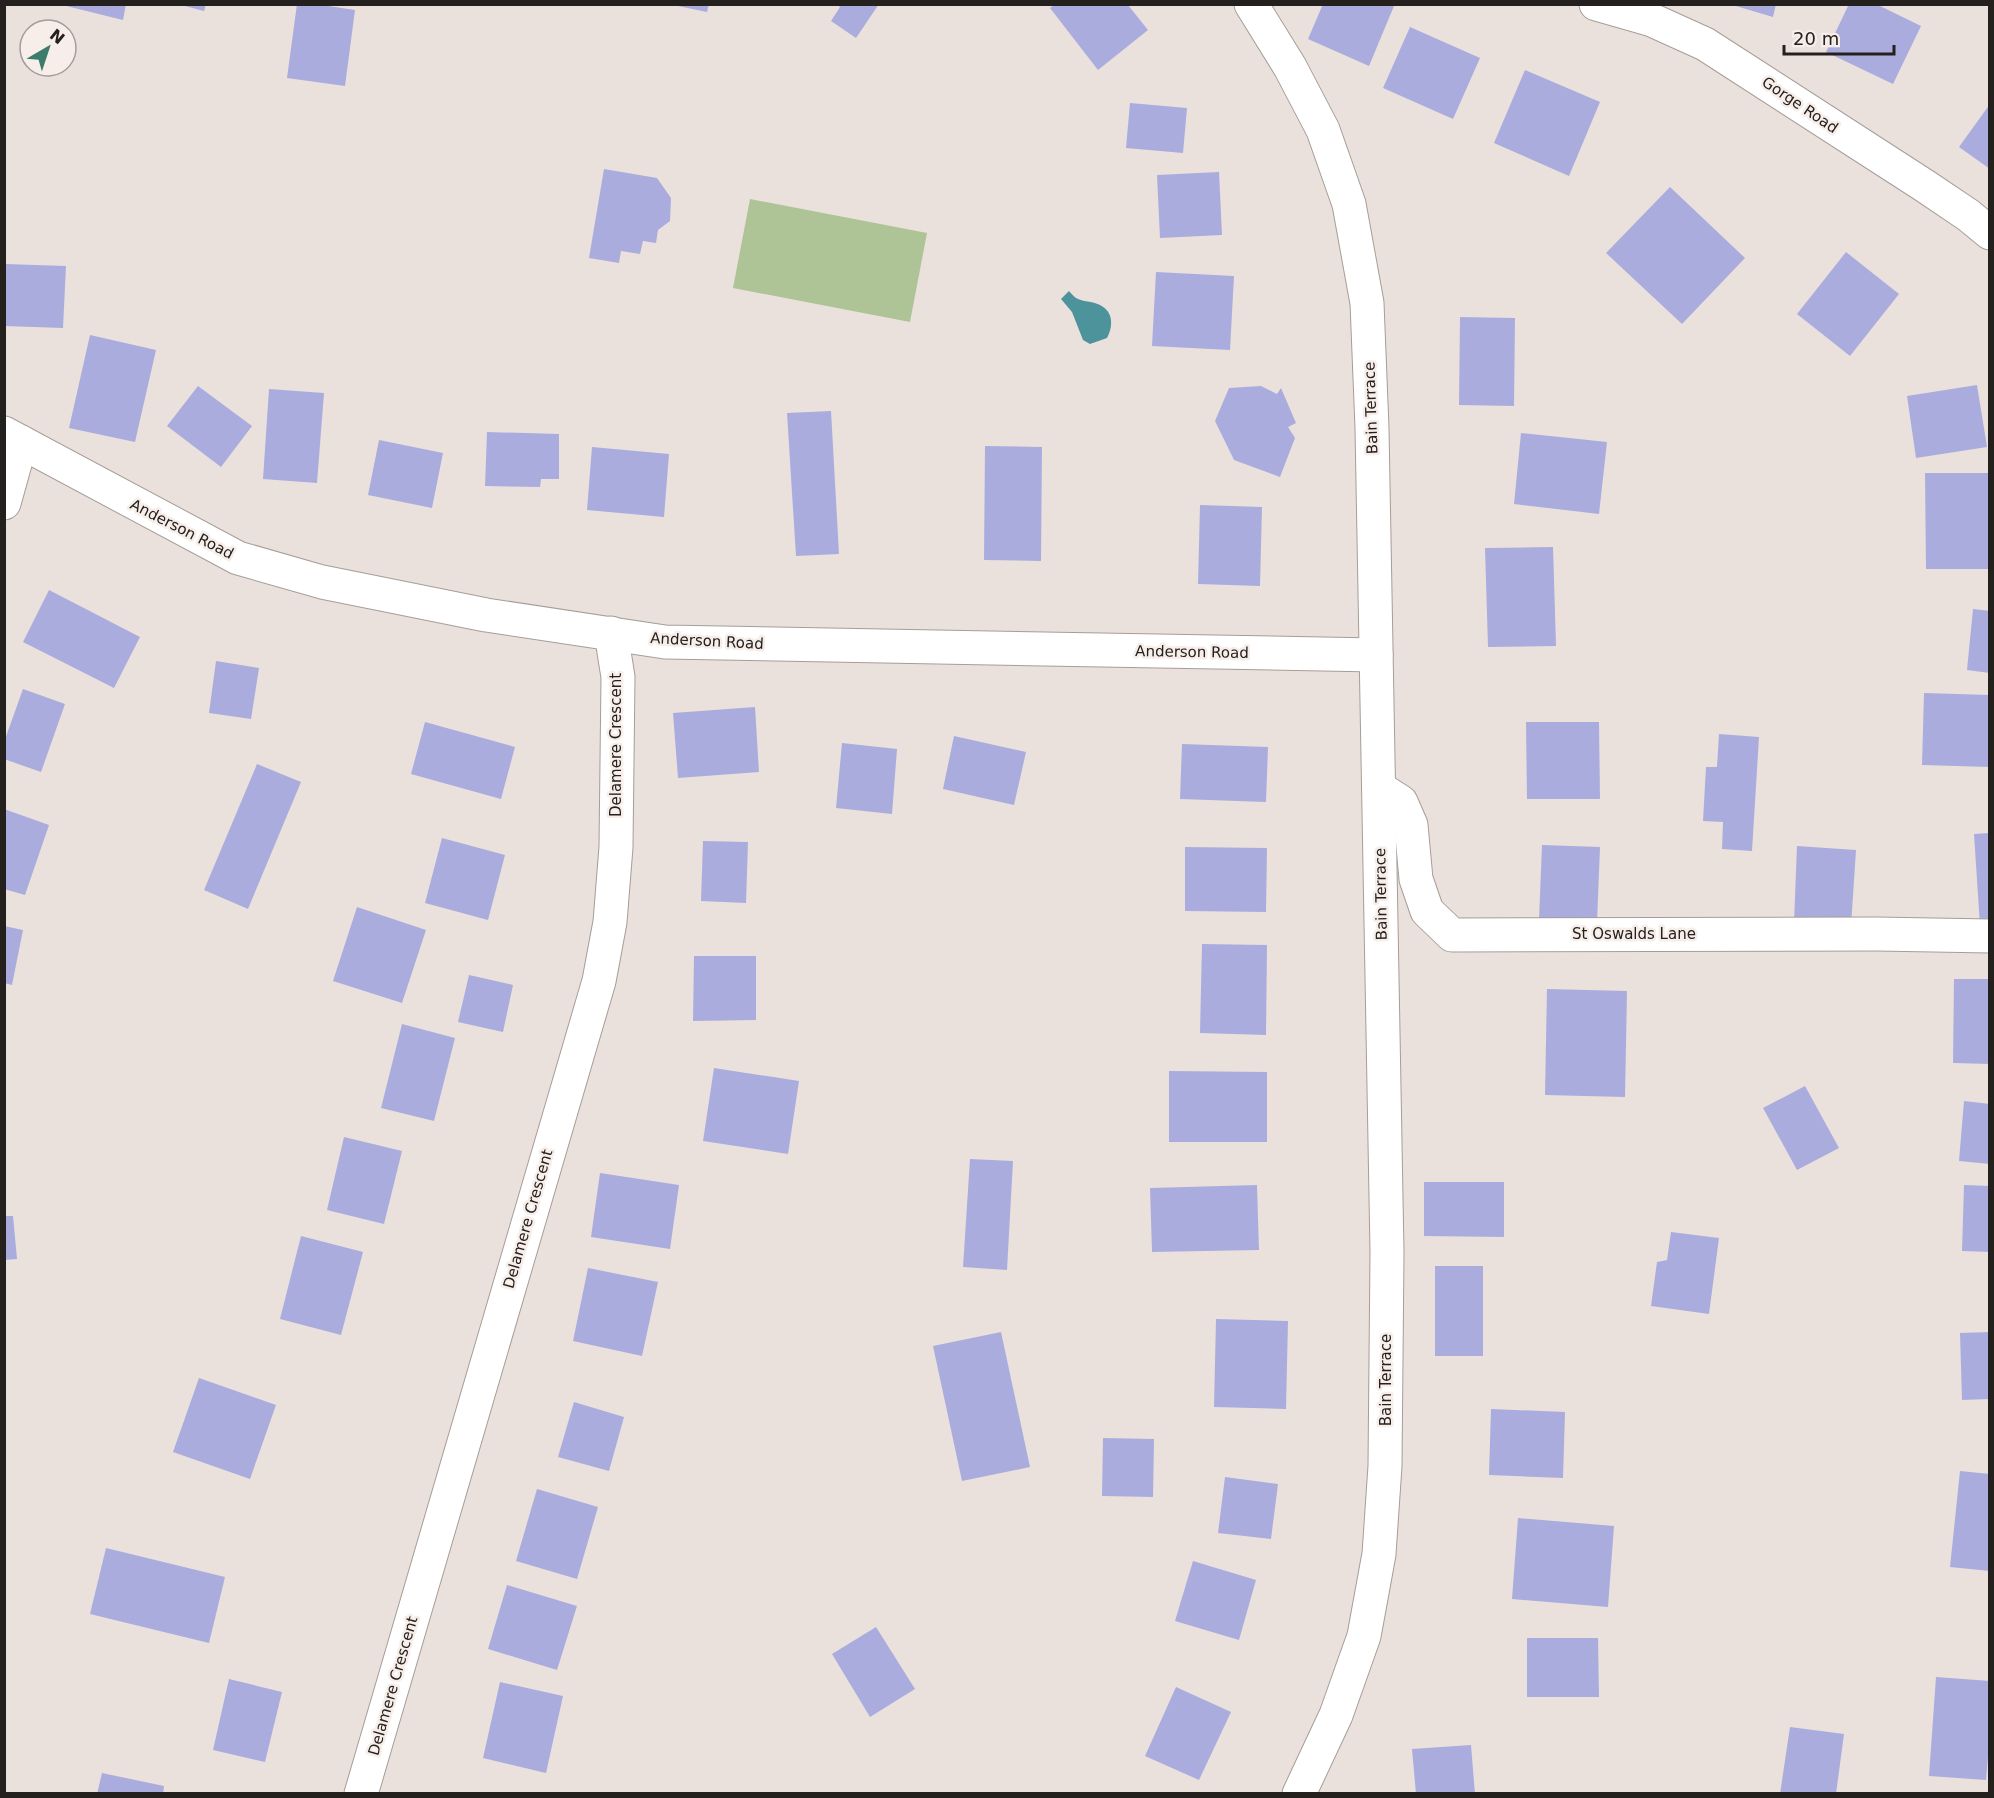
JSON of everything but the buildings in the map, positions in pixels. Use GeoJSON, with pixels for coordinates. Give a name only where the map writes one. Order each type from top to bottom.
{"type":"FeatureCollection","features":[{"type":"Feature","properties":{"kind":"street","name":"Bain Terrace"},"geometry":{"type":"LineString","coordinates":[[1251,4],[1290,67],[1323,130],[1348,204],[1367,303],[1372,429],[1387,1252],[1385,1466],[1379,1554],[1364,1636],[1336,1715],[1299,1794]]}},
{"type":"Feature","properties":{"kind":"street","name":"Gorge Road"},"geometry":{"type":"LineString","coordinates":[[1596,4],[1652,20],[1705,44],[1925,186],[1968,215],[1989,233]]}},
{"type":"Feature","properties":{"kind":"street","name":"Anderson Road"},"geometry":{"type":"LineString","coordinates":[[13,437],[238,558],[322,582],[462,610],[665,642],[1376,655]]}},
{"type":"Feature","properties":{"kind":"street"},"geometry":{"type":"LineString","coordinates":[[4,503],[13,437]]}},
{"type":"Feature","properties":{"kind":"street","name":"Delamere Crescent"},"geometry":{"type":"LineString","coordinates":[[361,1794],[598,981],[610,922],[616,847],[618,677],[611,633]]}},
{"type":"Feature","properties":{"kind":"street","name":"St Oswalds Lane"},"geometry":{"type":"LineString","coordinates":[[1379,788],[1401,802],[1411,825],[1416,879],[1427,911],[1452,935],[1989,936]]}},
{"type":"Feature","properties":{"kind":"green space"},"geometry":{"type":"Polygon","coordinates":[[[750,199],[927,233],[910,322],[733,288],[750,199]]]}},
{"type":"Feature","properties":{"kind":"water"},"geometry":{"type":"Polygon","coordinates":[[[1069,291],[1076,298],[1105,308],[1111,320],[1107,338],[1090,344],[1083,340],[1072,312],[1061,299],[1069,291]]]}}]}
